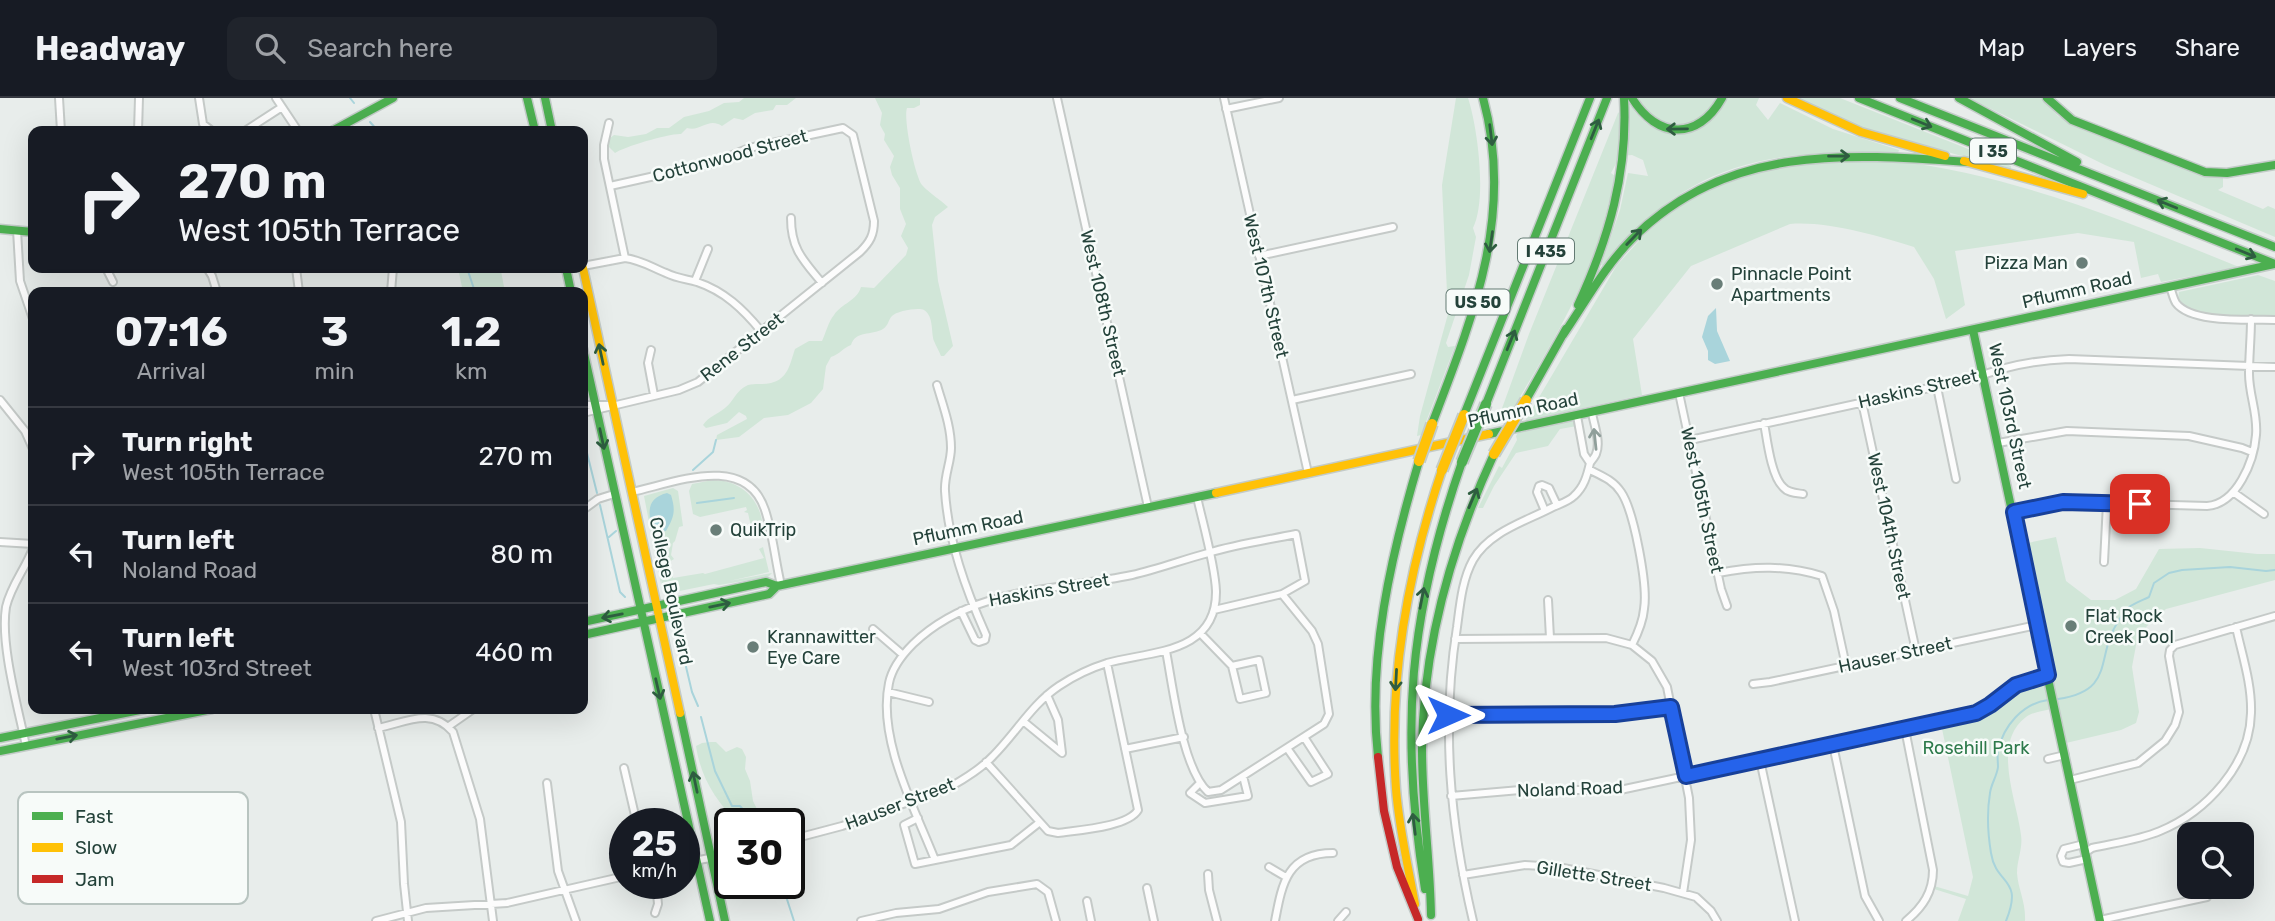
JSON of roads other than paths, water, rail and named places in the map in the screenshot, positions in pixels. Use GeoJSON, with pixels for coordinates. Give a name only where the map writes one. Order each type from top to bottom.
{"type":"FeatureCollection","features":[{"type":"Feature","properties":{"kind":"main road"},"geometry":{"type":"LineString","coordinates":[[341,126],[393,98]]}},
{"type":"Feature","properties":{"kind":"main road"},"geometry":{"type":"LineString","coordinates":[[527,98],[534,126]]}},
{"type":"Feature","properties":{"kind":"main road"},"geometry":{"type":"LineString","coordinates":[[545,98],[551,126]]}},
{"type":"Feature","properties":{"kind":"main road","name":"US 50"},"geometry":{"type":"LineString","coordinates":[[1419,920],[1404,891],[1387,835],[1380,782],[1377,713],[1379,660],[1396,539],[1419,461],[1480,295],[1491,246],[1494,213],[1492,132],[1483,98]]}},
{"type":"Feature","properties":{"kind":"main road","name":"I 435"},"geometry":{"type":"LineString","coordinates":[[1419,920],[1401,833],[1396,791],[1394,729],[1395,680],[1412,570],[1442,470],[1590,98]]}},
{"type":"Feature","properties":{"kind":"main road","name":"I 435"},"geometry":{"type":"LineString","coordinates":[[1431,918],[1412,810],[1409,745],[1411,679],[1427,571],[1441,520],[1462,462],[1607,98]]}},
{"type":"Feature","properties":{"kind":"main road"},"geometry":{"type":"LineString","coordinates":[[1431,918],[1422,746],[1431,649],[1440,600],[1456,542],[1478,487],[1494,454],[1563,335],[1586,288],[1605,239],[1623,168],[1626,135],[1623,98]]}},
{"type":"Feature","properties":{"kind":"main road"},"geometry":{"type":"LineString","coordinates":[[1632,98],[1647,120],[1660,128],[1675,130],[1701,124],[1712,115],[1722,98]]}},
{"type":"Feature","properties":{"kind":"main road"},"geometry":{"type":"LineString","coordinates":[[1787,98],[1861,132],[2126,205]]}},
{"type":"Feature","properties":{"kind":"main road","name":"I 35"},"geometry":{"type":"LineString","coordinates":[[1859,98],[2275,264]]}},
{"type":"Feature","properties":{"kind":"main road","name":"I 35"},"geometry":{"type":"LineString","coordinates":[[1900,98],[2275,247]]}},
{"type":"Feature","properties":{"kind":"main road"},"geometry":{"type":"LineString","coordinates":[[1959,98],[2112,182]]}},
{"type":"Feature","properties":{"kind":"main road"},"geometry":{"type":"LineString","coordinates":[[2047,98],[2072,120],[2194,169],[2227,173],[2275,165]]}},
{"type":"Feature","properties":{"kind":"main road"},"geometry":{"type":"LineString","coordinates":[[1563,335],[1612,263],[1642,228],[1683,196],[1723,177],[1779,161],[1829,156],[1968,162]]}},
{"type":"Feature","properties":{"kind":"main road"},"geometry":{"type":"LineString","coordinates":[[0,229],[28,231]]}},
{"type":"Feature","properties":{"kind":"main road","name":"Pflumm Road"},"geometry":{"type":"LineString","coordinates":[[588,621],[766,582],[779,585],[956,549],[2275,264]]}},
{"type":"Feature","properties":{"kind":"main road","name":"College Boulevard"},"geometry":{"type":"LineString","coordinates":[[588,291],[725,921]]}},
{"type":"Feature","properties":{"kind":"main road","name":"West 103rd Street"},"geometry":{"type":"LineString","coordinates":[[1973,330],[2100,920]]}},
{"type":"Feature","properties":{"kind":"main road","name":"College Boulevard"},"geometry":{"type":"LineString","coordinates":[[588,385],[685,808]]}},
{"type":"Feature","properties":{"kind":"main road","name":"Pflumm Road"},"geometry":{"type":"LineString","coordinates":[[588,634],[769,594],[779,585]]}},
{"type":"Feature","properties":{"kind":"main road"},"geometry":{"type":"LineString","coordinates":[[0,738],[120,714]]}},
{"type":"Feature","properties":{"kind":"main road"},"geometry":{"type":"LineString","coordinates":[[0,751],[187,714]]}},
{"type":"Feature","properties":{"kind":"main road","name":"College Boulevard"},"geometry":{"type":"LineString","coordinates":[[700,875],[710,921]]}},
{"type":"Feature","properties":{"kind":"street"},"geometry":{"type":"LineString","coordinates":[[60,98],[61,126]]}},
{"type":"Feature","properties":{"kind":"street"},"geometry":{"type":"LineString","coordinates":[[138,126],[139,98]]}},
{"type":"Feature","properties":{"kind":"street"},"geometry":{"type":"LineString","coordinates":[[199,98],[206,126]]}},
{"type":"Feature","properties":{"kind":"street"},"geometry":{"type":"LineString","coordinates":[[276,98],[295,126]]}},
{"type":"Feature","properties":{"kind":"street","name":"West 108th Street"},"geometry":{"type":"LineString","coordinates":[[1057,98],[1148,507]]}},
{"type":"Feature","properties":{"kind":"street","name":"West 107th Street"},"geometry":{"type":"LineString","coordinates":[[1224,98],[1308,473]]}},
{"type":"Feature","properties":{"kind":"street"},"geometry":{"type":"LineString","coordinates":[[1226,109],[1279,98]]}},
{"type":"Feature","properties":{"kind":"street"},"geometry":{"type":"LineString","coordinates":[[253,126],[282,107]]}},
{"type":"Feature","properties":{"kind":"street"},"geometry":{"type":"LineString","coordinates":[[609,122],[604,159],[625,258]]}},
{"type":"Feature","properties":{"kind":"street","name":"Cottonwood Street"},"geometry":{"type":"LineString","coordinates":[[610,186],[712,163],[749,148],[843,128],[850,131]]}},
{"type":"Feature","properties":{"kind":"street","name":"Rene Street"},"geometry":{"type":"LineString","coordinates":[[591,406],[612,405],[679,390],[698,382],[867,245],[874,230],[874,221],[850,131]]}},
{"type":"Feature","properties":{"kind":"street"},"geometry":{"type":"LineString","coordinates":[[791,218],[791,236],[799,255],[822,283]]}},
{"type":"Feature","properties":{"kind":"street"},"geometry":{"type":"LineString","coordinates":[[1259,256],[1393,227]]}},
{"type":"Feature","properties":{"kind":"street"},"geometry":{"type":"LineString","coordinates":[[18,230],[20,281],[28,304]]}},
{"type":"Feature","properties":{"kind":"street"},"geometry":{"type":"LineString","coordinates":[[695,281],[708,249]]}},
{"type":"Feature","properties":{"kind":"street"},"geometry":{"type":"LineString","coordinates":[[588,266],[625,258],[646,263],[680,279],[695,281],[736,303],[761,331]]}},
{"type":"Feature","properties":{"kind":"street"},"geometry":{"type":"LineString","coordinates":[[108,273],[113,282]]}},
{"type":"Feature","properties":{"kind":"street"},"geometry":{"type":"LineString","coordinates":[[2170,287],[2177,304],[2193,314],[2213,318],[2275,320]]}},
{"type":"Feature","properties":{"kind":"street"},"geometry":{"type":"LineString","coordinates":[[2014,512],[2063,502],[2214,506],[2229,498],[2252,452],[2256,435],[2249,366],[2251,319]]}},
{"type":"Feature","properties":{"kind":"street"},"geometry":{"type":"LineString","coordinates":[[651,350],[648,363],[654,395]]}},
{"type":"Feature","properties":{"kind":"street","name":"Haskins Street"},"geometry":{"type":"LineString","coordinates":[[1690,439],[1937,387],[2025,364],[2056,360],[2275,367]]}},
{"type":"Feature","properties":{"kind":"street"},"geometry":{"type":"LineString","coordinates":[[1292,400],[1411,374]]}},
{"type":"Feature","properties":{"kind":"street"},"geometry":{"type":"LineString","coordinates":[[937,385],[949,426],[951,450],[945,489],[962,575],[986,635],[982,642],[975,640],[961,611]]}},
{"type":"Feature","properties":{"kind":"street"},"geometry":{"type":"LineString","coordinates":[[1937,387],[1956,479]]}},
{"type":"Feature","properties":{"kind":"street","name":"West 105th Street"},"geometry":{"type":"LineString","coordinates":[[1679,393],[1727,606]]}},
{"type":"Feature","properties":{"kind":"street"},"geometry":{"type":"LineString","coordinates":[[0,400],[28,438]]}},
{"type":"Feature","properties":{"kind":"street","name":"West 104th Street"},"geometry":{"type":"LineString","coordinates":[[1862,402],[1916,651]]}},
{"type":"Feature","properties":{"kind":"street"},"geometry":{"type":"LineString","coordinates":[[1473,921],[1457,849],[1451,796],[1448,715],[1455,639],[1468,571],[1480,550],[1496,536],[1574,496],[1585,481],[1596,453],[1592,413]]}},
{"type":"Feature","properties":{"kind":"street"},"geometry":{"type":"LineString","coordinates":[[1577,416],[1584,454],[1590,467],[1616,486],[1629,510],[1645,597],[1642,620],[1632,645]]}},
{"type":"Feature","properties":{"kind":"street"},"geometry":{"type":"LineString","coordinates":[[1764,423],[1775,476],[1780,485],[1792,493],[1803,494]]}},
{"type":"Feature","properties":{"kind":"street"},"geometry":{"type":"LineString","coordinates":[[1998,443],[2067,430],[2189,436],[2252,452]]}},
{"type":"Feature","properties":{"kind":"street"},"geometry":{"type":"LineString","coordinates":[[632,492],[720,474],[740,479],[750,486],[762,501],[779,585]]}},
{"type":"Feature","properties":{"kind":"street"},"geometry":{"type":"LineString","coordinates":[[1545,511],[1537,492],[1539,486],[1549,488],[1557,505]]}},
{"type":"Feature","properties":{"kind":"street"},"geometry":{"type":"LineString","coordinates":[[2233,492],[2264,514]]}},
{"type":"Feature","properties":{"kind":"street"},"geometry":{"type":"LineString","coordinates":[[588,506],[598,499],[614,495]]}},
{"type":"Feature","properties":{"kind":"street"},"geometry":{"type":"LineString","coordinates":[[1166,651],[1188,757],[1199,784],[1208,792],[1221,790],[1287,748],[1324,723],[1329,714],[1318,645],[1312,631],[1282,594],[1214,610],[1216,589],[1197,497]]}},
{"type":"Feature","properties":{"kind":"street"},"geometry":{"type":"LineString","coordinates":[[2104,562],[2107,503]]}},
{"type":"Feature","properties":{"kind":"street","name":"Haskins Street"},"geometry":{"type":"LineString","coordinates":[[902,654],[928,631],[973,604],[1134,574],[1209,552],[1296,534],[1305,581],[1282,594]]}},
{"type":"Feature","properties":{"kind":"street"},"geometry":{"type":"LineString","coordinates":[[0,542],[28,545]]}},
{"type":"Feature","properties":{"kind":"street"},"geometry":{"type":"LineString","coordinates":[[26,746],[3,626],[12,589],[28,556]]}},
{"type":"Feature","properties":{"kind":"street"},"geometry":{"type":"LineString","coordinates":[[1718,573],[1773,566],[1822,576],[1846,666]]}},
{"type":"Feature","properties":{"kind":"street"},"geometry":{"type":"LineString","coordinates":[[1548,600],[1550,638]]}},
{"type":"Feature","properties":{"kind":"street","name":"Hauser Street"},"geometry":{"type":"LineString","coordinates":[[805,836],[842,826],[950,786],[986,762],[1047,695],[1074,677],[1107,663],[1166,651],[1187,643],[1200,633],[1214,610]]}},
{"type":"Feature","properties":{"kind":"street"},"geometry":{"type":"LineString","coordinates":[[2070,780],[2127,766],[2145,758],[2156,750],[2172,731],[2179,712],[2170,650],[2181,643],[2275,616]]}},
{"type":"Feature","properties":{"kind":"street","name":"Hauser Street"},"geometry":{"type":"LineString","coordinates":[[1753,684],[2037,625]]}},
{"type":"Feature","properties":{"kind":"street"},"geometry":{"type":"LineString","coordinates":[[2086,852],[2092,848],[2146,836],[2191,814],[2221,785],[2236,763],[2246,742],[2252,713],[2236,627]]}},
{"type":"Feature","properties":{"kind":"street"},"geometry":{"type":"LineString","coordinates":[[873,629],[902,654],[891,675],[887,721],[911,800],[935,860]]}},
{"type":"Feature","properties":{"kind":"street"},"geometry":{"type":"LineString","coordinates":[[1200,633],[1232,666],[1240,699],[1266,693],[1259,660],[1232,666]]}},
{"type":"Feature","properties":{"kind":"street"},"geometry":{"type":"LineString","coordinates":[[1455,639],[1606,638],[1632,645],[1648,657],[1667,687],[1686,776],[1691,841],[1683,893],[1704,903],[1717,921]]}},
{"type":"Feature","properties":{"kind":"street"},"geometry":{"type":"LineString","coordinates":[[986,762],[1048,831],[1058,833],[1134,817],[1138,810],[1107,663]]}},
{"type":"Feature","properties":{"kind":"street","name":"Noland Road"},"geometry":{"type":"LineString","coordinates":[[1451,796],[1520,790],[1605,792],[1686,776],[1976,713],[2016,685],[2048,675]]}},
{"type":"Feature","properties":{"kind":"street"},"geometry":{"type":"LineString","coordinates":[[888,692],[929,702]]}},
{"type":"Feature","properties":{"kind":"street"},"geometry":{"type":"LineString","coordinates":[[1023,721],[1062,753],[1058,720],[1047,695]]}},
{"type":"Feature","properties":{"kind":"street"},"geometry":{"type":"LineString","coordinates":[[1448,715],[1615,714],[1671,707]]}},
{"type":"Feature","properties":{"kind":"street"},"geometry":{"type":"LineString","coordinates":[[375,714],[401,822],[408,921]]}},
{"type":"Feature","properties":{"kind":"street"},"geometry":{"type":"LineString","coordinates":[[449,726],[466,714]]}},
{"type":"Feature","properties":{"kind":"street"},"geometry":{"type":"LineString","coordinates":[[378,729],[429,717],[438,718],[453,732],[480,819],[493,921]]}},
{"type":"Feature","properties":{"kind":"street"},"geometry":{"type":"LineString","coordinates":[[1905,729],[1932,859],[1933,881],[1927,897],[1906,921]]}},
{"type":"Feature","properties":{"kind":"street"},"geometry":{"type":"LineString","coordinates":[[1125,749],[1184,737]]}},
{"type":"Feature","properties":{"kind":"street"},"geometry":{"type":"LineString","coordinates":[[1287,748],[1311,782],[1328,774],[1304,737]]}},
{"type":"Feature","properties":{"kind":"street"},"geometry":{"type":"LineString","coordinates":[[1833,745],[1865,896],[1881,920]]}},
{"type":"Feature","properties":{"kind":"street"},"geometry":{"type":"LineString","coordinates":[[2048,759],[2065,755]]}},
{"type":"Feature","properties":{"kind":"street"},"geometry":{"type":"LineString","coordinates":[[1760,760],[1795,921]]}},
{"type":"Feature","properties":{"kind":"street"},"geometry":{"type":"LineString","coordinates":[[624,768],[634,808]]}},
{"type":"Feature","properties":{"kind":"street"},"geometry":{"type":"LineString","coordinates":[[1199,784],[1190,793],[1206,803],[1248,796],[1243,776]]}},
{"type":"Feature","properties":{"kind":"street"},"geometry":{"type":"LineString","coordinates":[[547,783],[558,870],[576,921]]}},
{"type":"Feature","properties":{"kind":"street"},"geometry":{"type":"LineString","coordinates":[[918,818],[904,825],[915,864],[1011,845],[1040,822]]}},
{"type":"Feature","properties":{"kind":"street"},"geometry":{"type":"LineString","coordinates":[[1275,921],[1282,884],[1292,869],[1308,858],[1333,853]]}},
{"type":"Feature","properties":{"kind":"street"},"geometry":{"type":"LineString","coordinates":[[700,860],[714,857]]}},
{"type":"Feature","properties":{"kind":"street","name":"Gillette Street"},"geometry":{"type":"LineString","coordinates":[[1463,875],[1503,867],[1542,865],[1683,893]]}},
{"type":"Feature","properties":{"kind":"street"},"geometry":{"type":"LineString","coordinates":[[1269,867],[1286,877]]}},
{"type":"Feature","properties":{"kind":"street"},"geometry":{"type":"LineString","coordinates":[[1208,874],[1217,921]]}},
{"type":"Feature","properties":{"kind":"street"},"geometry":{"type":"LineString","coordinates":[[376,921],[407,912],[446,906],[489,905],[528,899],[609,880]]}},
{"type":"Feature","properties":{"kind":"street"},"geometry":{"type":"LineString","coordinates":[[862,921],[896,913],[937,909],[988,892],[1037,884],[1048,892],[1056,921]]}},
{"type":"Feature","properties":{"kind":"street"},"geometry":{"type":"LineString","coordinates":[[1147,888],[1154,921]]}},
{"type":"Feature","properties":{"kind":"street"},"geometry":{"type":"LineString","coordinates":[[655,913],[658,899]]}},
{"type":"Feature","properties":{"kind":"street"},"geometry":{"type":"LineString","coordinates":[[2100,920],[2198,899]]}},
{"type":"Feature","properties":{"kind":"street"},"geometry":{"type":"LineString","coordinates":[[1087,901],[1091,921]]}},
{"type":"Feature","properties":{"kind":"street"},"geometry":{"type":"LineString","coordinates":[[1338,921],[1346,912]]}},
{"type":"Feature","properties":{"kind":"water"},"geometry":{"type":"Polygon","coordinates":[[[1716,308],[1717,331],[1730,361],[1715,364],[1708,360],[1708,351],[1702,337],[1708,316],[1716,308]]]}},
{"type":"Feature","properties":{"kind":"water"},"geometry":{"type":"Polygon","coordinates":[[[667,493],[673,501],[672,518],[666,531],[653,534],[651,504],[667,493]]]}},
{"type":"Feature","properties":{"kind":"waterway"},"geometry":{"type":"LineString","coordinates":[[350,98],[354,103]]}},
{"type":"Feature","properties":{"kind":"waterway"},"geometry":{"type":"LineString","coordinates":[[370,122],[374,126]]}},
{"type":"Feature","properties":{"kind":"waterway"},"geometry":{"type":"LineString","coordinates":[[469,273],[473,287]]}},
{"type":"Feature","properties":{"kind":"waterway"},"geometry":{"type":"LineString","coordinates":[[693,470],[713,452],[716,440]]}},
{"type":"Feature","properties":{"kind":"waterway"},"geometry":{"type":"LineString","coordinates":[[588,457],[597,493]]}},
{"type":"Feature","properties":{"kind":"waterway"},"geometry":{"type":"LineString","coordinates":[[697,503],[734,498]]}},
{"type":"Feature","properties":{"kind":"waterway"},"geometry":{"type":"LineString","coordinates":[[600,505],[620,592],[625,597]]}},
{"type":"Feature","properties":{"kind":"waterway"},"geometry":{"type":"LineString","coordinates":[[609,537],[616,531]]}},
{"type":"Feature","properties":{"kind":"waterway"},"geometry":{"type":"LineString","coordinates":[[2058,699],[2077,695],[2097,680],[2112,634],[2124,613],[2129,607],[2149,597],[2154,583],[2169,573],[2230,567],[2275,570]]}},
{"type":"Feature","properties":{"kind":"waterway"},"geometry":{"type":"LineString","coordinates":[[674,629],[678,633],[698,706]]}},
{"type":"Feature","properties":{"kind":"waterway"},"geometry":{"type":"LineString","coordinates":[[2006,921],[2012,896],[1994,864],[1988,823],[1988,807],[1998,767],[1998,753],[2004,733],[2016,717],[2030,706],[2048,700]]}},
{"type":"Feature","properties":{"kind":"waterway"},"geometry":{"type":"LineString","coordinates":[[701,717],[715,771],[732,806],[742,808]]}},
{"type":"Feature","properties":{"kind":"waterway"},"geometry":{"type":"LineString","coordinates":[[787,899],[794,921]]}},
{"type":"Feature","properties":{"kind":"place","name":"Pizza Man"},"geometry":{"type":"Point","coordinates":[2082,263]}},
{"type":"Feature","properties":{"kind":"place","name":"Pinnacle Point Apartments"},"geometry":{"type":"Point","coordinates":[1717,284]}},
{"type":"Feature","properties":{"kind":"place","name":"QuikTrip"},"geometry":{"type":"Point","coordinates":[716,530]}},
{"type":"Feature","properties":{"kind":"place","name":"Flat Rock Creek Pool"},"geometry":{"type":"Point","coordinates":[2071,626]}},
{"type":"Feature","properties":{"kind":"place","name":"Krannawitter Eye Care"},"geometry":{"type":"Point","coordinates":[753,647]}},
{"type":"Feature","properties":{"kind":"park label","name":"Rosehill Park"},"geometry":{"type":"Point","coordinates":[1976,748]}}]}
